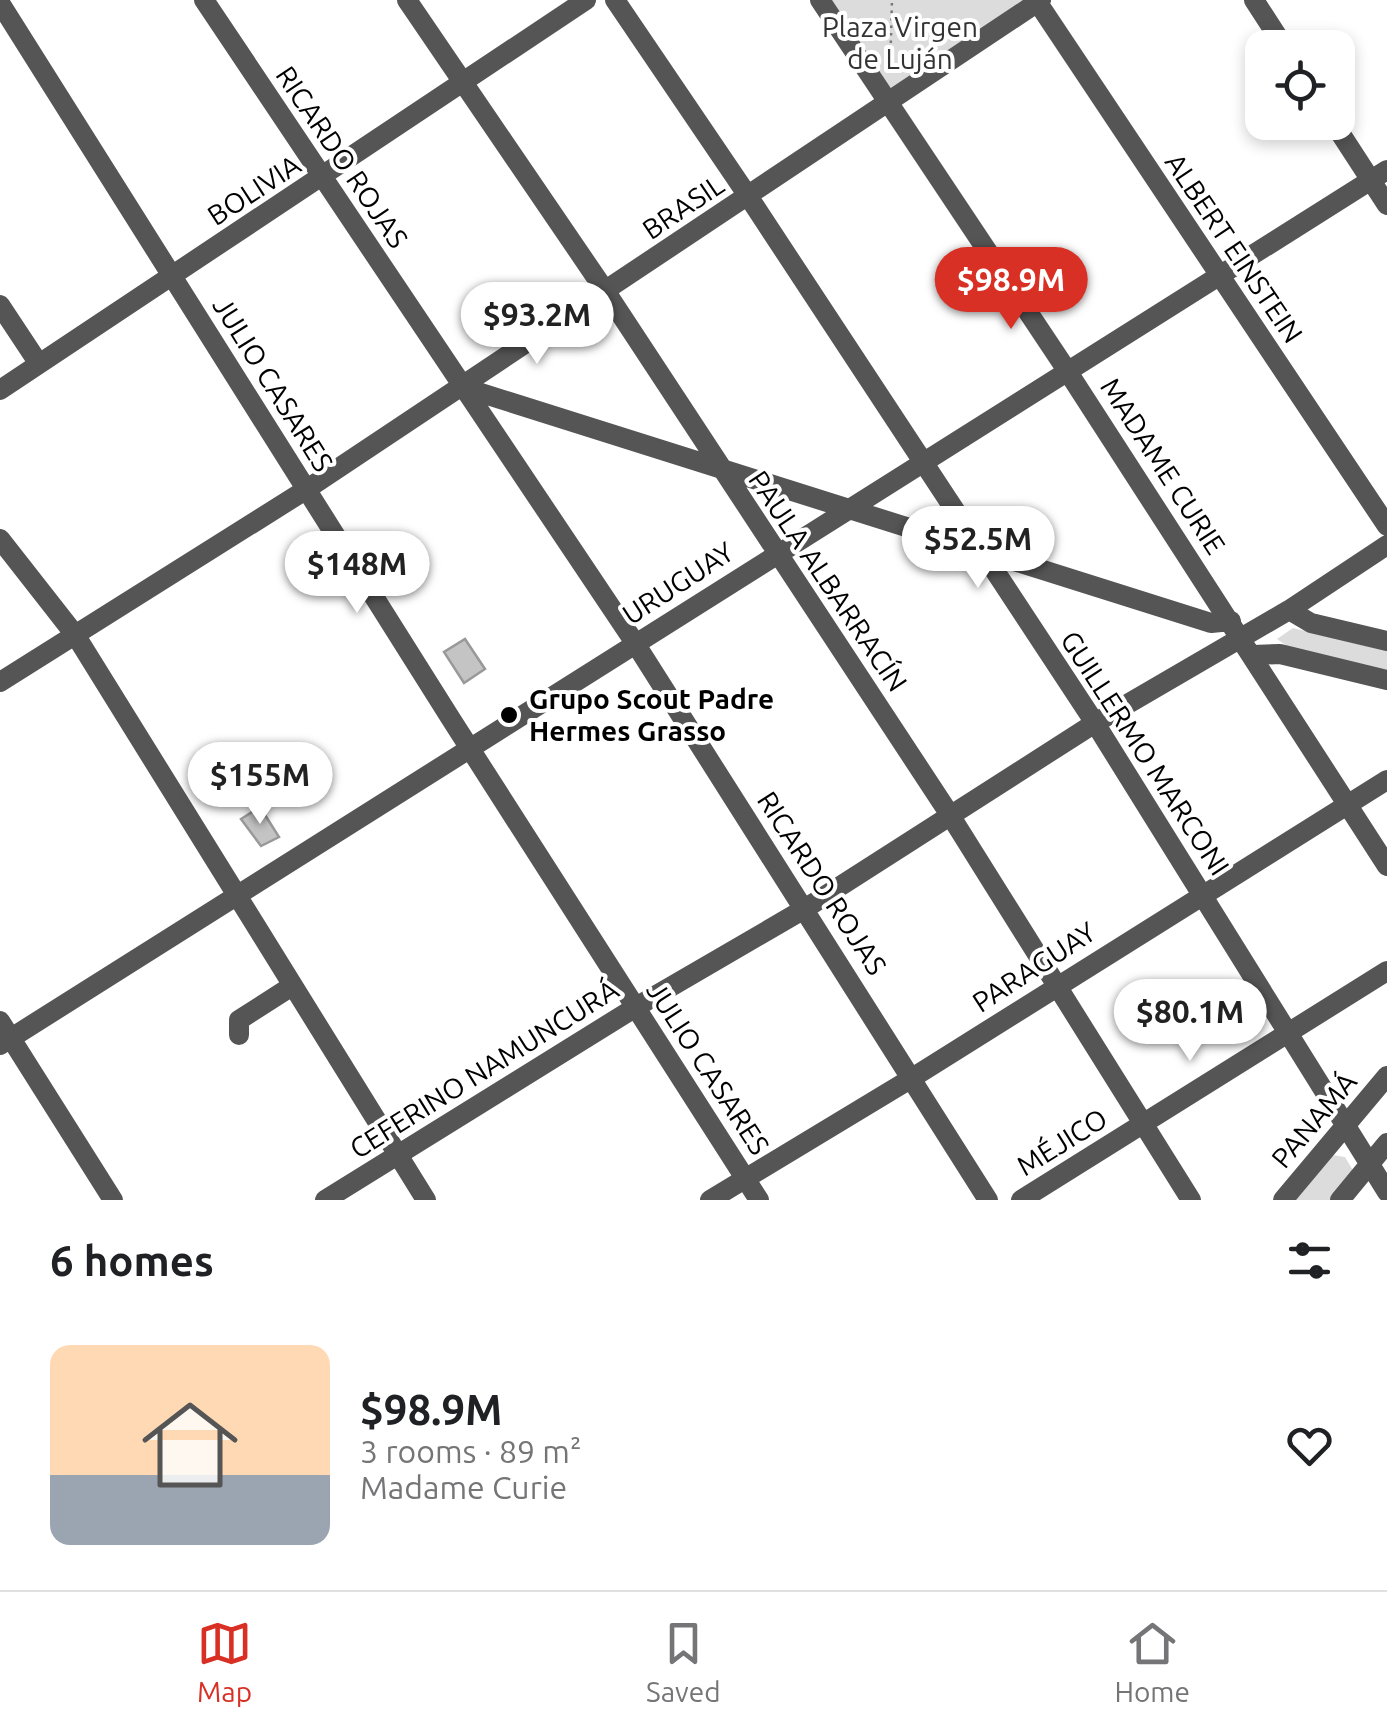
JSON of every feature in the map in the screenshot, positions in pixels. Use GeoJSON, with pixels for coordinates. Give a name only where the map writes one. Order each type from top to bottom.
{"type":"FeatureCollection","features":[{"type":"Feature","properties":{"kind":"street","name":"RICARDO ROJAS"},"geometry":{"type":"LineString","coordinates":[[204,0],[635,643],[988,1200]]}},
{"type":"Feature","properties":{"kind":"street","name":"PAULA ALBARRACÍN"},"geometry":{"type":"LineString","coordinates":[[407,0],[606,292],[950,815],[1191,1200]]}},
{"type":"Feature","properties":{"kind":"street","name":"BOLIVIA"},"geometry":{"type":"LineString","coordinates":[[0,390],[586,0]]}},
{"type":"Feature","properties":{"kind":"street","name":"GUILLERMO MARCONI"},"geometry":{"type":"LineString","coordinates":[[614,0],[748,196],[1095,723],[1387,1192]]}},
{"type":"Feature","properties":{"kind":"street","name":"MADAME CURIE"},"geometry":{"type":"LineString","coordinates":[[820,0],[1068,372],[1387,866]]}},
{"type":"Feature","properties":{"kind":"street"},"geometry":{"type":"LineString","coordinates":[[1254,0],[1273,30]]}},
{"type":"Feature","properties":{"kind":"street","name":"BRASIL"},"geometry":{"type":"LineString","coordinates":[[0,682],[307,489],[1038,1]]}},
{"type":"Feature","properties":{"kind":"street","name":"ALBERT EINSTEIN"},"geometry":{"type":"LineString","coordinates":[[1038,1],[1387,526]]}},
{"type":"Feature","properties":{"kind":"street","name":"JULIO CASARES"},"geometry":{"type":"LineString","coordinates":[[0,3],[759,1200]]}},
{"type":"Feature","properties":{"kind":"street"},"geometry":{"type":"LineString","coordinates":[[1349,140],[1379,175],[1387,205]]}},
{"type":"Feature","properties":{"kind":"street","name":"URUGUAY"},"geometry":{"type":"LineString","coordinates":[[4,1035],[238,897],[777,552],[1379,175]]}},
{"type":"Feature","properties":{"kind":"street"},"geometry":{"type":"LineString","coordinates":[[0,306],[39,364]]}},
{"type":"Feature","properties":{"kind":"street"},"geometry":{"type":"LineString","coordinates":[[462,386],[1211,623],[1280,654],[1387,680]]}},
{"type":"Feature","properties":{"kind":"street"},"geometry":{"type":"LineString","coordinates":[[0,539],[76,636],[426,1200]]}},
{"type":"Feature","properties":{"kind":"street","name":"CEFERINO NAMUNCURÁ"},"geometry":{"type":"LineString","coordinates":[[324,1200],[636,1006],[806,908],[1095,723],[1289,610],[1387,545]]}},
{"type":"Feature","properties":{"kind":"street"},"geometry":{"type":"LineString","coordinates":[[1289,610],[1311,623],[1387,641]]}},
{"type":"Feature","properties":{"kind":"street","name":"PARAGUAY"},"geometry":{"type":"LineString","coordinates":[[710,1200],[1387,780]]}},
{"type":"Feature","properties":{"kind":"street","name":"MÉJICO"},"geometry":{"type":"LineString","coordinates":[[1021,1200],[1387,972]]}},
{"type":"Feature","properties":{"kind":"street"},"geometry":{"type":"LineString","coordinates":[[239,1035],[238,1020],[292,986]]}},
{"type":"Feature","properties":{"kind":"street"},"geometry":{"type":"LineString","coordinates":[[4,1035],[113,1200]]}},
{"type":"Feature","properties":{"kind":"street","name":"PANAMÁ"},"geometry":{"type":"LineString","coordinates":[[1283,1200],[1387,1076]]}},
{"type":"Feature","properties":{"kind":"street"},"geometry":{"type":"LineString","coordinates":[[1340,1200],[1387,1144]]}},
{"type":"Feature","properties":{"kind":"path"},"geometry":{"type":"LineString","coordinates":[[874,83],[891,72],[892,0]]}},
{"type":"Feature","properties":{"kind":"green space","name":"Plaza Virgen de Luján"},"geometry":{"type":"Polygon","coordinates":[[[820,0],[1036,0],[888,104],[820,0]]]}},
{"type":"Feature","properties":{"kind":"green space"},"geometry":{"type":"Polygon","coordinates":[[[1293,628],[1387,651],[1387,674],[1296,652],[1277,639],[1293,628]]]}},
{"type":"Feature","properties":{"kind":"green space"},"geometry":{"type":"Polygon","coordinates":[[[1332,1155],[1345,1157],[1354,1172],[1330,1200],[1295,1200],[1332,1155]]]}},
{"type":"Feature","properties":{"kind":"building"},"geometry":{"type":"Polygon","coordinates":[[[465,639],[485,669],[464,683],[444,652],[465,639]]]}},
{"type":"Feature","properties":{"kind":"building"},"geometry":{"type":"Polygon","coordinates":[[[260,807],[279,837],[261,846],[241,819],[260,807]]]}},
{"type":"Feature","properties":{"kind":"place","name":"Grupo Scout Padre Hermes Grasso"},"geometry":{"type":"Point","coordinates":[509,715]}}]}
